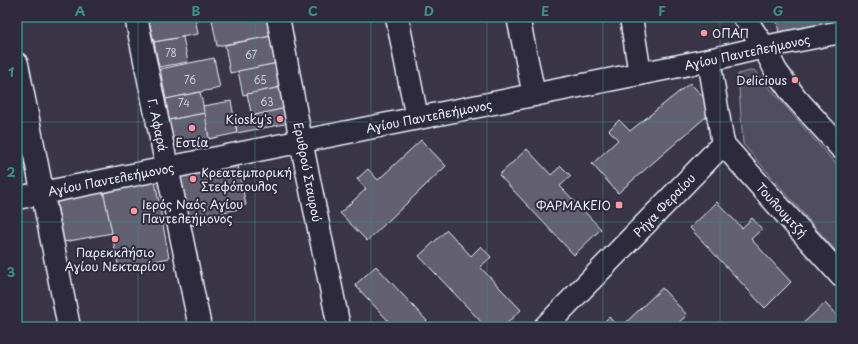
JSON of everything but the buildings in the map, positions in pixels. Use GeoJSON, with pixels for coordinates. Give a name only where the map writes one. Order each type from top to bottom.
{"type":"FeatureCollection","features":[{"type":"Feature","properties":{"kind":"street","name":"Γ. Αφαρά"},"geometry":{"type":"LineString","coordinates":[[136,17],[200,327]]}},
{"type":"Feature","properties":{"kind":"street","name":"Ερυθρού Σταυρού"},"geometry":{"type":"LineString","coordinates":[[278,17],[301,141],[339,327]]}},
{"type":"Feature","properties":{"kind":"street"},"geometry":{"type":"LineString","coordinates":[[397,17],[417,118]]}},
{"type":"Feature","properties":{"kind":"street"},"geometry":{"type":"LineString","coordinates":[[518,17],[534,95]]}},
{"type":"Feature","properties":{"kind":"street"},"geometry":{"type":"LineString","coordinates":[[631,17],[640,74]]}},
{"type":"Feature","properties":{"kind":"street"},"geometry":{"type":"LineString","coordinates":[[744,17],[764,47],[776,71],[795,97],[841,148]]}},
{"type":"Feature","properties":{"kind":"street"},"geometry":{"type":"LineString","coordinates":[[758,17],[764,47]]}},
{"type":"Feature","properties":{"kind":"street","name":"Αγίου Παντελεήμονος"},"geometry":{"type":"LineString","coordinates":[[17,198],[640,74],[841,32]]}},
{"type":"Feature","properties":{"kind":"street"},"geometry":{"type":"LineString","coordinates":[[709,60],[723,144]]}},
{"type":"Feature","properties":{"kind":"street"},"geometry":{"type":"LineString","coordinates":[[17,64],[69,327]]}},
{"type":"Feature","properties":{"kind":"street","name":"Τουλουμτζή"},"geometry":{"type":"LineString","coordinates":[[723,144],[841,276]]}},
{"type":"Feature","properties":{"kind":"street","name":"Ρήγα Φεραίου"},"geometry":{"type":"LineString","coordinates":[[545,327],[723,144]]}},
{"type":"Feature","properties":{"kind":"shaded area"},"geometry":{"type":"Polygon","coordinates":[[[754,70],[841,170],[841,257],[743,144],[738,74],[754,70]]]}},
{"type":"Feature","properties":{"kind":"place","name":"ΟΠΑΠ"},"geometry":{"type":"Point","coordinates":[704,33]}},
{"type":"Feature","properties":{"kind":"place","name":"Delicious"},"geometry":{"type":"Point","coordinates":[795,80]}},
{"type":"Feature","properties":{"kind":"place","name":"Kiosky's"},"geometry":{"type":"Point","coordinates":[280,119]}},
{"type":"Feature","properties":{"kind":"place","name":"Εστία"},"geometry":{"type":"Point","coordinates":[192,128]}},
{"type":"Feature","properties":{"kind":"place","name":"Κρεατεμπορική Στεφόπουλος"},"geometry":{"type":"Point","coordinates":[193,179]}},
{"type":"Feature","properties":{"kind":"place","name":"ΦΑΡΜΑΚΕΙΟ"},"geometry":{"type":"Point","coordinates":[619,205]}},
{"type":"Feature","properties":{"kind":"place","name":"Ιερός Ναός Αγίου Παντελεήμονος"},"geometry":{"type":"Point","coordinates":[134,211]}},
{"type":"Feature","properties":{"kind":"place","name":"Παρεκκλήσιο Αγίου Νεκταρίου"},"geometry":{"type":"Point","coordinates":[115,239]}}]}
